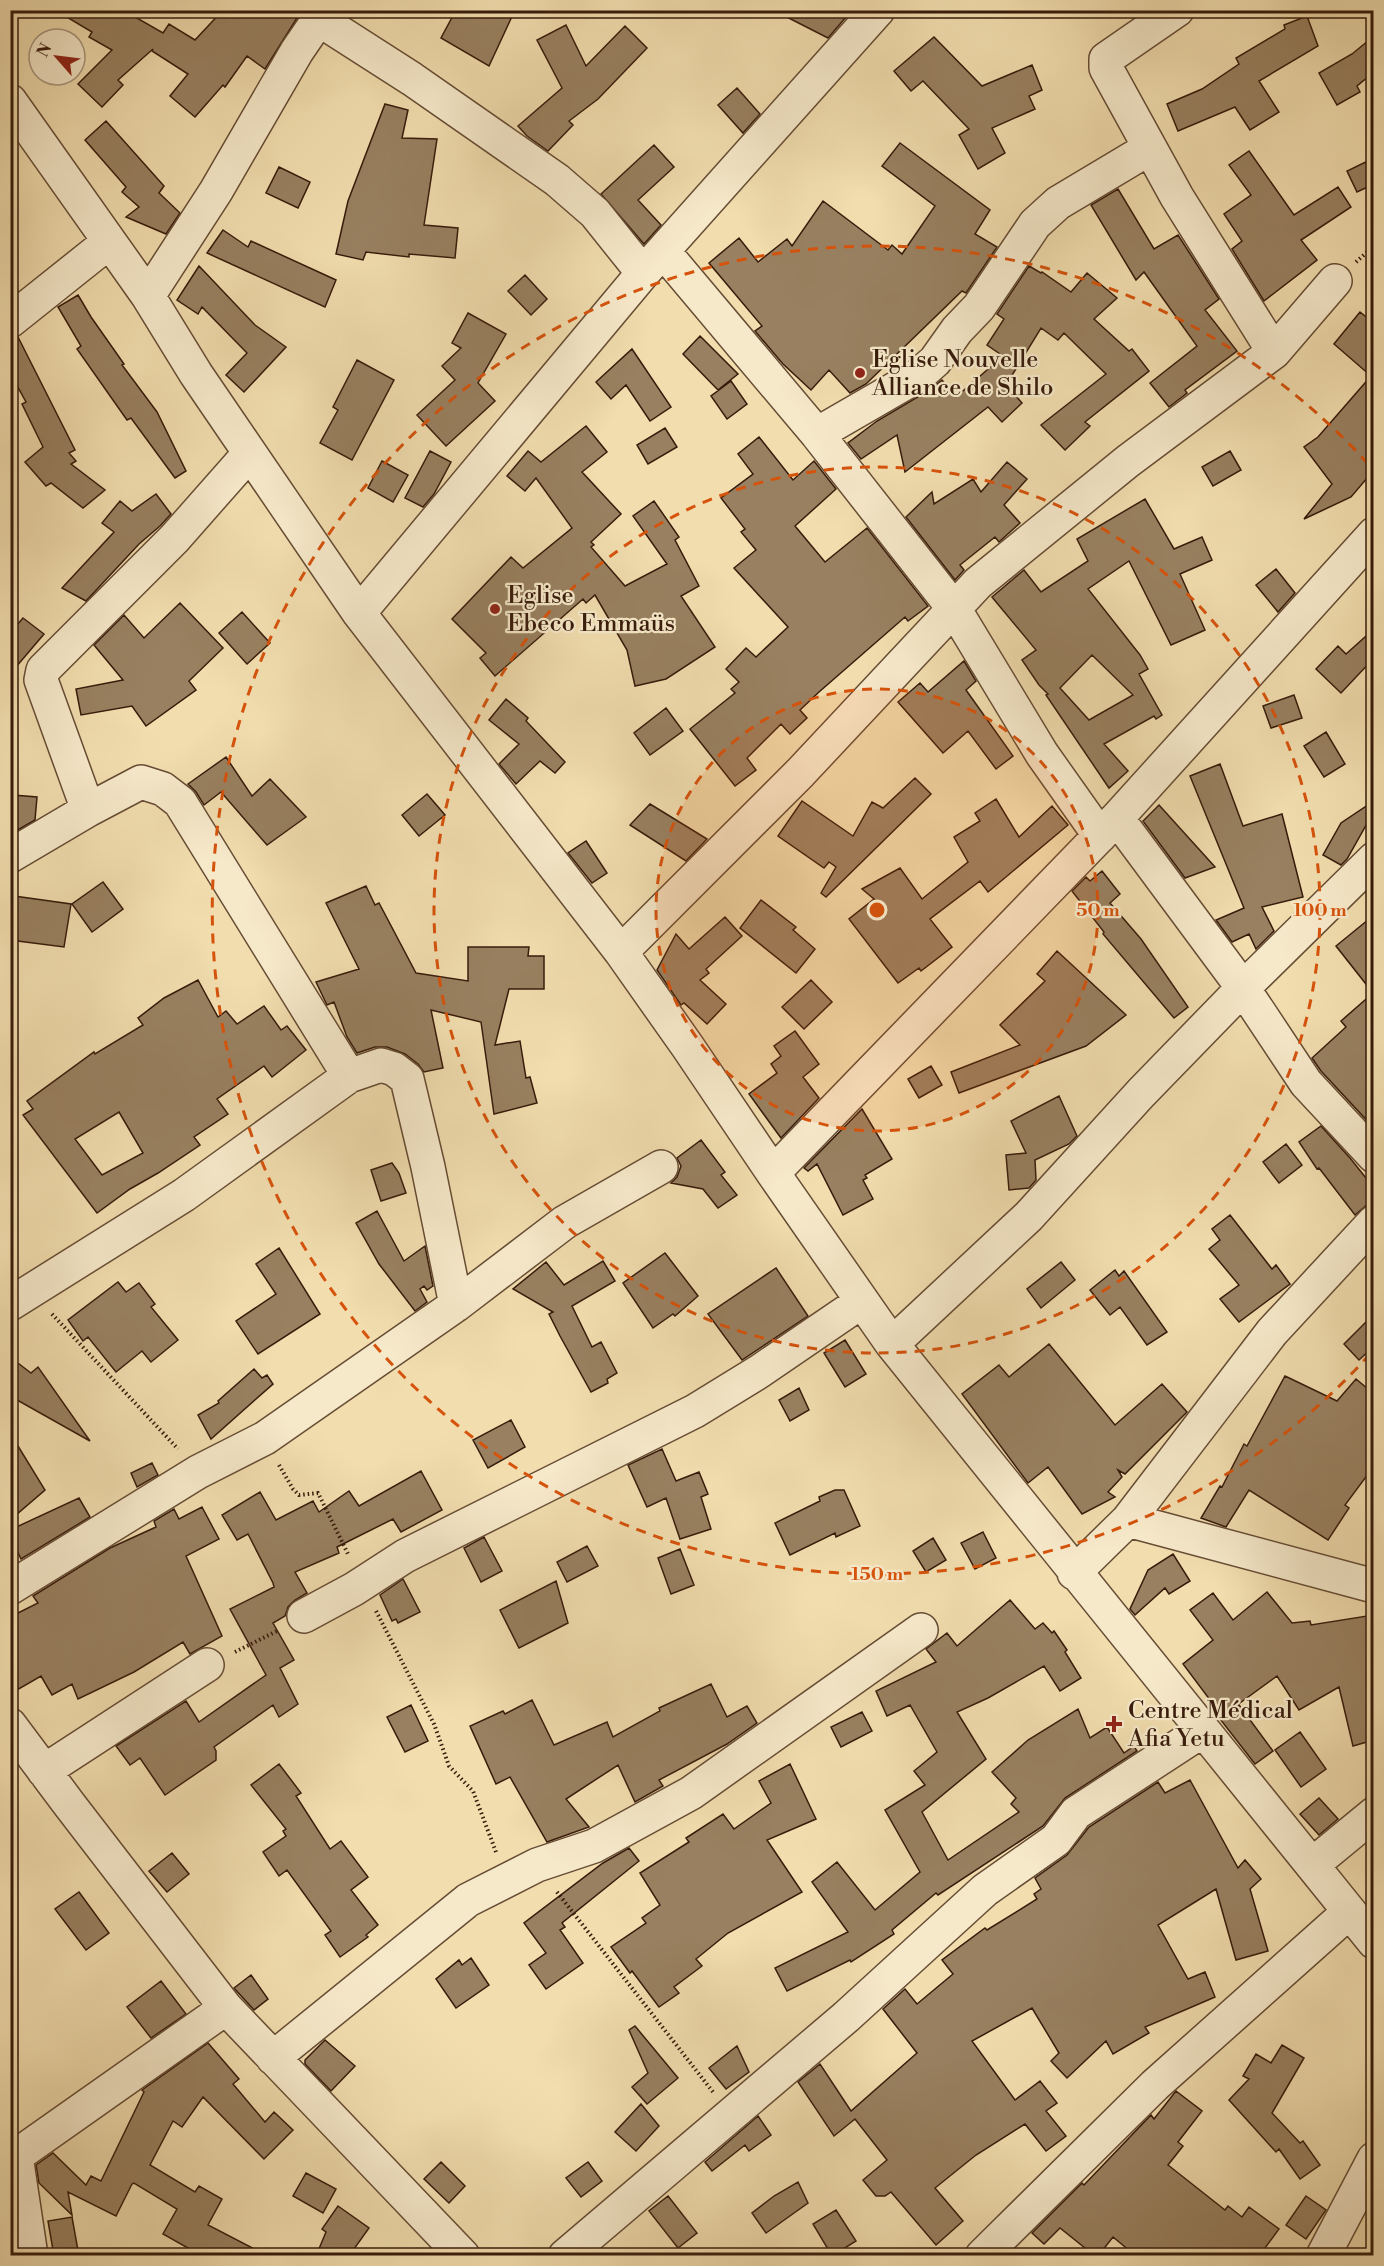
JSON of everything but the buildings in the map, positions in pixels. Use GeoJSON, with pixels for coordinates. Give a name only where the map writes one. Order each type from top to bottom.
{"type":"FeatureCollection","features":[{"type":"Feature","properties":{"kind":"street"},"geometry":{"type":"LineString","coordinates":[[359,613],[653,262],[878,10]]}},
{"type":"Feature","properties":{"kind":"street"},"geometry":{"type":"LineString","coordinates":[[1177,10],[1107,59],[1106,68],[1177,197],[1274,352]]}},
{"type":"Feature","properties":{"kind":"street"},"geometry":{"type":"LineString","coordinates":[[148,296],[211,199],[297,51],[322,15],[557,180],[653,262],[789,403],[817,434],[955,610],[1042,754],[1108,827],[1243,988],[1306,1083],[1374,1156]]}},
{"type":"Feature","properties":{"kind":"street"},"geometry":{"type":"LineString","coordinates":[[10,101],[148,296],[249,454],[359,613],[621,952],[892,1344],[1074,1573],[1374,1942]]}},
{"type":"Feature","properties":{"kind":"street"},"geometry":{"type":"LineString","coordinates":[[817,434],[920,375],[935,361],[957,330],[979,307],[1035,224],[1058,203],[1150,148]]}},
{"type":"Feature","properties":{"kind":"street"},"geometry":{"type":"LineString","coordinates":[[10,321],[109,242]]}},
{"type":"Feature","properties":{"kind":"street"},"geometry":{"type":"LineString","coordinates":[[621,952],[800,773],[978,583],[1128,461],[1274,352],[1335,281]]}},
{"type":"Feature","properties":{"kind":"street"},"geometry":{"type":"LineString","coordinates":[[88,810],[41,680],[42,670],[174,539],[249,454]]}},
{"type":"Feature","properties":{"kind":"street"},"geometry":{"type":"LineString","coordinates":[[772,1173],[1108,827],[1374,534]]}},
{"type":"Feature","properties":{"kind":"street"},"geometry":{"type":"LineString","coordinates":[[10,856],[141,782],[163,789],[180,802],[349,1076]]}},
{"type":"Feature","properties":{"kind":"street"},"geometry":{"type":"LineString","coordinates":[[892,1344],[1029,1216],[1141,1094],[1243,988],[1374,859]]}},
{"type":"Feature","properties":{"kind":"street"},"geometry":{"type":"LineString","coordinates":[[20,1297],[184,1194],[349,1076],[381,1065],[394,1069],[407,1079],[428,1167],[456,1305]]}},
{"type":"Feature","properties":{"kind":"street"},"geometry":{"type":"LineString","coordinates":[[10,1588],[198,1472],[265,1438],[456,1305],[565,1222],[661,1167]]}},
{"type":"Feature","properties":{"kind":"street"},"geometry":{"type":"LineString","coordinates":[[1074,1573],[1128,1520],[1272,1332],[1374,1222]]}},
{"type":"Feature","properties":{"kind":"street"},"geometry":{"type":"LineString","coordinates":[[304,1616],[362,1584],[405,1556],[695,1411],[760,1371],[861,1302]]}},
{"type":"Feature","properties":{"kind":"street"},"geometry":{"type":"LineString","coordinates":[[1128,1520],[1374,1586]]}},
{"type":"Feature","properties":{"kind":"street"},"geometry":{"type":"LineString","coordinates":[[273,2058],[468,1900],[537,1865],[594,1846],[691,1793],[921,1630]]}},
{"type":"Feature","properties":{"kind":"street"},"geometry":{"type":"LineString","coordinates":[[44,1771],[207,1665]]}},
{"type":"Feature","properties":{"kind":"street"},"geometry":{"type":"LineString","coordinates":[[10,1725],[226,2008],[463,2256]]}},
{"type":"Feature","properties":{"kind":"street"},"geometry":{"type":"LineString","coordinates":[[565,2256],[846,2017],[985,1890],[1056,1840],[1076,1814],[1202,1731]]}},
{"type":"Feature","properties":{"kind":"street"},"geometry":{"type":"LineString","coordinates":[[1311,1865],[1374,1814]]}},
{"type":"Feature","properties":{"kind":"street"},"geometry":{"type":"LineString","coordinates":[[982,2256],[1155,2085],[1349,1912]]}},
{"type":"Feature","properties":{"kind":"street"},"geometry":{"type":"LineString","coordinates":[[32,2256],[13,2156],[226,2008]]}},
{"type":"Feature","properties":{"kind":"street"},"geometry":{"type":"LineString","coordinates":[[1323,2256],[1374,2159]]}},
{"type":"Feature","properties":{"kind":"path"},"geometry":{"type":"LineString","coordinates":[[20,1297],[198,1472]]}},
{"type":"Feature","properties":{"kind":"path"},"geometry":{"type":"LineString","coordinates":[[265,1438],[293,1490],[299,1495],[318,1493],[434,1724],[449,1766],[473,1791],[507,1880]]}},
{"type":"Feature","properties":{"kind":"path"},"geometry":{"type":"LineString","coordinates":[[207,1665],[304,1616]]}},
{"type":"Feature","properties":{"kind":"path"},"geometry":{"type":"LineString","coordinates":[[537,1865],[732,2116]]}},
{"type":"Feature","properties":{"kind":"place","name":"Eglise Nouvelle Alliance de Shilo"},"geometry":{"type":"Point","coordinates":[860,373]}},
{"type":"Feature","properties":{"kind":"place","name":"Eglise Ebeco Emmaüs"},"geometry":{"type":"Point","coordinates":[495,609]}},
{"type":"Feature","properties":{"kind":"place","name":"Centre Médical Afia Yetu"},"geometry":{"type":"Point","coordinates":[1114,1724]}}]}
